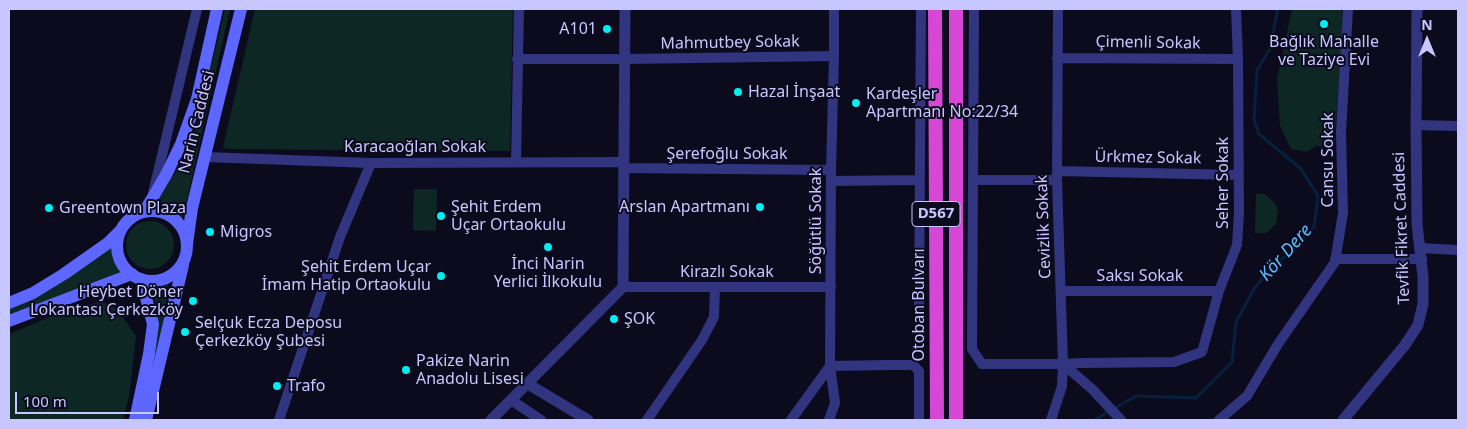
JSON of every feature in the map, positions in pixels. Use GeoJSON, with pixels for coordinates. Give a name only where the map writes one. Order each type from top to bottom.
{"type":"FeatureCollection","features":[{"type":"Feature","properties":{"kind":"highway","name":"Otoban Bulvarı"},"geometry":{"type":"LineString","coordinates":[[935,9],[937,420]]}},
{"type":"Feature","properties":{"kind":"highway","name":"D567"},"geometry":{"type":"LineString","coordinates":[[956,9],[956,420]]}},
{"type":"Feature","properties":{"kind":"main road","name":"Narin Caddesi"},"geometry":{"type":"LineString","coordinates":[[144,212],[166,176],[181,144],[197,99],[217,9]]}},
{"type":"Feature","properties":{"kind":"main road","name":"Narin Caddesi"},"geometry":{"type":"LineString","coordinates":[[187,244],[192,208],[241,9]]}},
{"type":"Feature","properties":{"kind":"main road"},"geometry":{"type":"LineString","coordinates":[[9,303],[33,293],[64,274],[108,243],[134,216],[154,211],[164,213],[173,218],[185,234],[186,253],[175,292],[146,420]]}},
{"type":"Feature","properties":{"kind":"main road"},"geometry":{"type":"LineString","coordinates":[[121,230],[118,240],[120,259],[125,267],[137,276],[151,281],[160,280],[170,276],[183,262]]}},
{"type":"Feature","properties":{"kind":"main road"},"geometry":{"type":"LineString","coordinates":[[9,321],[137,276]]}},
{"type":"Feature","properties":{"kind":"main road"},"geometry":{"type":"LineString","coordinates":[[135,420],[149,354],[153,324],[137,276]]}},
{"type":"Feature","properties":{"kind":"street"},"geometry":{"type":"LineString","coordinates":[[151,199],[197,9]]}},
{"type":"Feature","properties":{"kind":"street"},"geometry":{"type":"LineString","coordinates":[[516,162],[519,9]]}},
{"type":"Feature","properties":{"kind":"street"},"geometry":{"type":"LineString","coordinates":[[491,420],[623,287],[626,9]]}},
{"type":"Feature","properties":{"kind":"street","name":"Söğütlü Sokak"},"geometry":{"type":"LineString","coordinates":[[829,420],[835,403],[830,366],[834,9]]}},
{"type":"Feature","properties":{"kind":"street"},"geometry":{"type":"LineString","coordinates":[[919,309],[921,9]]}},
{"type":"Feature","properties":{"kind":"street"},"geometry":{"type":"LineString","coordinates":[[974,9],[972,349],[982,364],[1063,364],[1092,389],[1119,418]]}},
{"type":"Feature","properties":{"kind":"street","name":"Cevizlik Sokak"},"geometry":{"type":"LineString","coordinates":[[1051,420],[1062,386],[1063,364],[1057,176],[1058,9]]}},
{"type":"Feature","properties":{"kind":"street","name":"Seher Sokak"},"geometry":{"type":"LineString","coordinates":[[1063,364],[1081,362],[1174,362],[1202,352],[1218,291],[1237,245],[1239,214],[1236,9]]}},
{"type":"Feature","properties":{"kind":"street","name":"Cansu Sokak"},"geometry":{"type":"LineString","coordinates":[[1218,420],[1247,396],[1278,344],[1335,262],[1343,213],[1341,132],[1348,9]]}},
{"type":"Feature","properties":{"kind":"street","name":"Tevfik Fikret Caddesi"},"geometry":{"type":"LineString","coordinates":[[1342,420],[1405,345],[1418,325],[1423,304],[1416,125],[1417,9]]}},
{"type":"Feature","properties":{"kind":"street","name":"Mahmutbey Sokak"},"geometry":{"type":"LineString","coordinates":[[517,59],[626,60],[834,56]]}},
{"type":"Feature","properties":{"kind":"street","name":"Çimenli Sokak"},"geometry":{"type":"LineString","coordinates":[[1057,58],[1238,60]]}},
{"type":"Feature","properties":{"kind":"street"},"geometry":{"type":"LineString","coordinates":[[1416,125],[1458,126]]}},
{"type":"Feature","properties":{"kind":"street","name":"Karacaoğlan Sokak"},"geometry":{"type":"LineString","coordinates":[[205,157],[371,162],[516,162],[624,165]]}},
{"type":"Feature","properties":{"kind":"street"},"geometry":{"type":"LineString","coordinates":[[279,420],[340,237],[371,162]]}},
{"type":"Feature","properties":{"kind":"street","name":"Şerefoğlu Sokak"},"geometry":{"type":"LineString","coordinates":[[624,165],[919,180]]}},
{"type":"Feature","properties":{"kind":"street","name":"Ürkmez Sokak"},"geometry":{"type":"LineString","coordinates":[[973,180],[1057,176],[1238,175]]}},
{"type":"Feature","properties":{"kind":"street"},"geometry":{"type":"LineString","coordinates":[[1335,259],[1458,250]]}},
{"type":"Feature","properties":{"kind":"street","name":"Kirazlı Sokak"},"geometry":{"type":"LineString","coordinates":[[623,287],[832,287]]}},
{"type":"Feature","properties":{"kind":"street"},"geometry":{"type":"LineString","coordinates":[[647,420],[702,340],[710,325],[714,317],[715,287]]}},
{"type":"Feature","properties":{"kind":"street","name":"Saksı Sokak"},"geometry":{"type":"LineString","coordinates":[[1061,291],[1218,291]]}},
{"type":"Feature","properties":{"kind":"street"},"geometry":{"type":"LineString","coordinates":[[791,420],[830,366],[913,365],[919,370],[919,420]]}},
{"type":"Feature","properties":{"kind":"street"},"geometry":{"type":"LineString","coordinates":[[528,384],[588,420]]}},
{"type":"Feature","properties":{"kind":"street"},"geometry":{"type":"LineString","coordinates":[[511,400],[541,420]]}},
{"type":"Feature","properties":{"kind":"green space"},"geometry":{"type":"Polygon","coordinates":[[[225,9],[230,9],[183,217],[179,218],[171,211],[158,206],[156,202],[180,165],[197,125],[225,9]]]}},
{"type":"Feature","properties":{"kind":"green space"},"geometry":{"type":"Polygon","coordinates":[[[255,9],[513,9],[510,151],[226,149],[223,147],[255,9]]]}},
{"type":"Feature","properties":{"kind":"green space"},"geometry":{"type":"Polygon","coordinates":[[[1292,9],[1342,9],[1342,41],[1334,147],[1316,146],[1307,152],[1291,149],[1280,126],[1277,79],[1292,9]]]}},
{"type":"Feature","properties":{"kind":"green space"},"geometry":{"type":"Polygon","coordinates":[[[414,189],[437,189],[436,231],[413,230],[414,189]]]}},
{"type":"Feature","properties":{"kind":"green space"},"geometry":{"type":"Polygon","coordinates":[[[1256,194],[1265,194],[1277,207],[1276,224],[1266,233],[1255,233],[1256,194]]]}},
{"type":"Feature","properties":{"kind":"green space"},"geometry":{"type":"Polygon","coordinates":[[[150,221],[159,223],[167,228],[172,236],[174,245],[172,254],[167,262],[159,267],[150,269],[141,267],[133,262],[128,254],[126,245],[128,236],[133,228],[141,223],[150,221]]]}},
{"type":"Feature","properties":{"kind":"green space"},"geometry":{"type":"Polygon","coordinates":[[[115,242],[117,259],[126,273],[9,319],[9,306],[115,242]]]}},
{"type":"Feature","properties":{"kind":"green space"},"geometry":{"type":"Polygon","coordinates":[[[168,281],[165,318],[148,386],[157,323],[156,305],[149,287],[168,281]]]}},
{"type":"Feature","properties":{"kind":"green space"},"geometry":{"type":"Polygon","coordinates":[[[101,301],[117,309],[136,336],[129,396],[123,420],[9,420],[9,334],[52,316],[101,301]]]}},
{"type":"Feature","properties":{"kind":"waterway","name":"Kör Dere"},"geometry":{"type":"LineString","coordinates":[[1094,420],[1136,396],[1196,398],[1232,362],[1236,322],[1254,289],[1314,227],[1318,196],[1301,169],[1259,134],[1254,120],[1257,70],[1270,49],[1277,9]]}},
{"type":"Feature","properties":{"kind":"place","name":"Bağlık Mahalle ve Taziye Evi"},"geometry":{"type":"Point","coordinates":[1324,24]}},
{"type":"Feature","properties":{"kind":"place","name":"A101"},"geometry":{"type":"Point","coordinates":[607,29]}},
{"type":"Feature","properties":{"kind":"place","name":"Hazal İnşaat"},"geometry":{"type":"Point","coordinates":[738,92]}},
{"type":"Feature","properties":{"kind":"place","name":"Kardeşler Apartmanı No:22/34"},"geometry":{"type":"Point","coordinates":[856,103]}},
{"type":"Feature","properties":{"kind":"place","name":"Arslan Apartmanı"},"geometry":{"type":"Point","coordinates":[760,207]}},
{"type":"Feature","properties":{"kind":"place","name":"Greentown Plaza"},"geometry":{"type":"Point","coordinates":[49,208]}},
{"type":"Feature","properties":{"kind":"place","name":"Şehit Erdem Uçar Ortaokulu"},"geometry":{"type":"Point","coordinates":[441,216]}},
{"type":"Feature","properties":{"kind":"place","name":"Migros"},"geometry":{"type":"Point","coordinates":[210,232]}},
{"type":"Feature","properties":{"kind":"place","name":"İnci Narin Yerlici İlkokulu"},"geometry":{"type":"Point","coordinates":[548,247]}},
{"type":"Feature","properties":{"kind":"place","name":"Şehit Erdem Uçar İmam Hatip Ortaokulu"},"geometry":{"type":"Point","coordinates":[441,276]}},
{"type":"Feature","properties":{"kind":"place","name":"Heybet Döner Lokantası Çerkezköy"},"geometry":{"type":"Point","coordinates":[193,301]}},
{"type":"Feature","properties":{"kind":"place","name":"ŞOK"},"geometry":{"type":"Point","coordinates":[614,319]}},
{"type":"Feature","properties":{"kind":"place","name":"Selçuk Ecza Deposu Çerkezköy Şubesi"},"geometry":{"type":"Point","coordinates":[185,332]}},
{"type":"Feature","properties":{"kind":"place","name":"Pakize Narin Anadolu Lisesi"},"geometry":{"type":"Point","coordinates":[406,370]}},
{"type":"Feature","properties":{"kind":"place","name":"Trafo"},"geometry":{"type":"Point","coordinates":[277,386]}}]}
